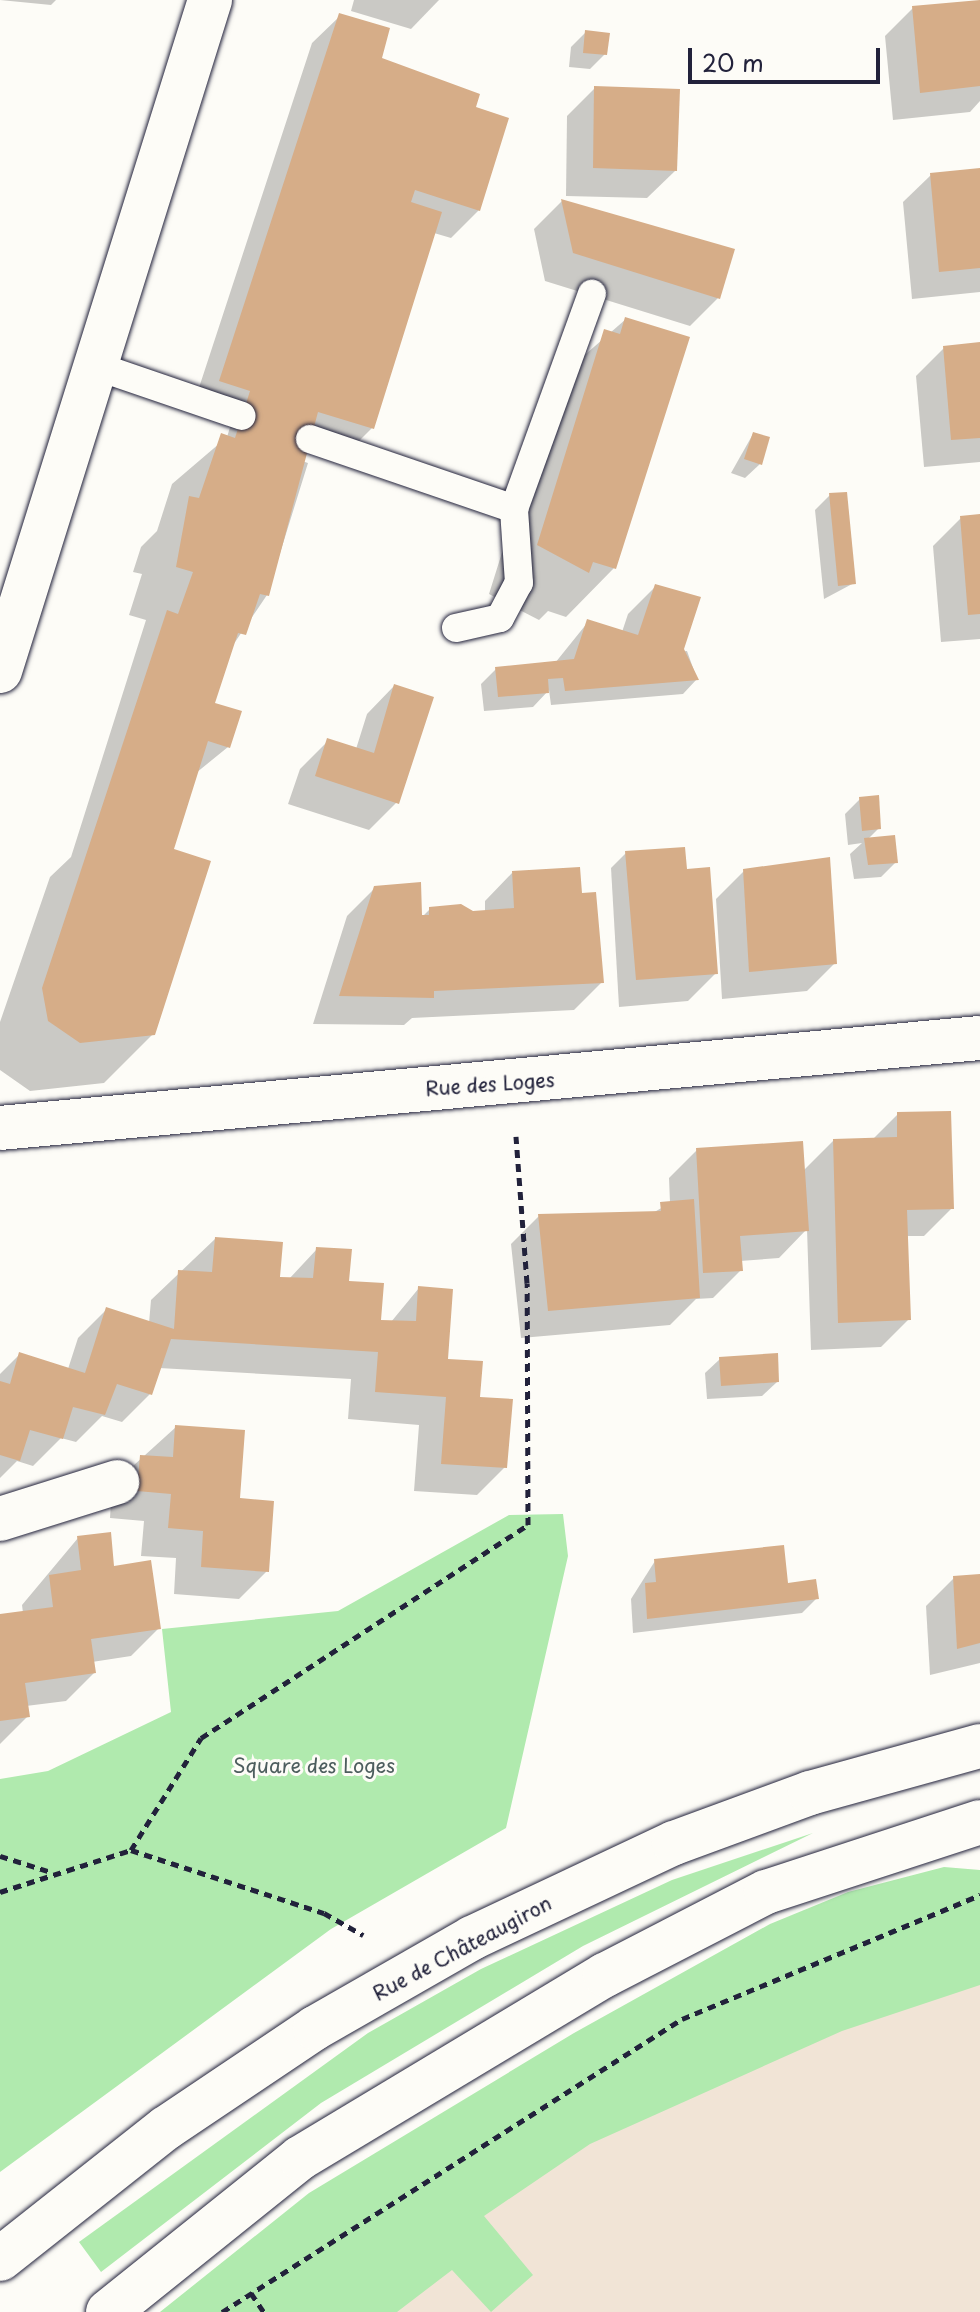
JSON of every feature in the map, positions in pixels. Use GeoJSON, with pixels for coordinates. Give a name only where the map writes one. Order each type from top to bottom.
{"type":"FeatureCollection","features":[{"type":"Feature","properties":{"kind":"main road"},"geometry":{"type":"LineString","coordinates":[[0,671],[93,365],[210,0]]}},
{"type":"Feature","properties":{"kind":"main road","name":"Rue des Loges"},"geometry":{"type":"LineString","coordinates":[[0,1128],[980,1038]]}},
{"type":"Feature","properties":{"kind":"main road"},"geometry":{"type":"LineString","coordinates":[[0,1519],[117,1482]]}},
{"type":"Feature","properties":{"kind":"main road","name":"Rue de Châteaugiron"},"geometry":{"type":"LineString","coordinates":[[0,2259],[166,2128],[414,1971],[674,1843],[810,1793],[980,1746]]}},
{"type":"Feature","properties":{"kind":"main road"},"geometry":{"type":"LineString","coordinates":[[108,2312],[300,2158],[494,2038],[766,1892],[970,1829]]}},
{"type":"Feature","properties":{"kind":"lane"},"geometry":{"type":"LineString","coordinates":[[456,628],[500,618],[519,583],[514,509],[592,294]]}},
{"type":"Feature","properties":{"kind":"lane"},"geometry":{"type":"LineString","coordinates":[[93,365],[242,416]]}},
{"type":"Feature","properties":{"kind":"lane"},"geometry":{"type":"LineString","coordinates":[[310,439],[514,509]]}},
{"type":"Feature","properties":{"kind":"path"},"geometry":{"type":"LineString","coordinates":[[131,1850],[201,1738],[528,1525],[527,1283],[512,1083]]}},
{"type":"Feature","properties":{"kind":"path"},"geometry":{"type":"LineString","coordinates":[[0,1892],[52,1872],[131,1850],[324,1913],[414,1971]]}},
{"type":"Feature","properties":{"kind":"path"},"geometry":{"type":"LineString","coordinates":[[0,1856],[52,1872]]}},
{"type":"Feature","properties":{"kind":"path"},"geometry":{"type":"LineString","coordinates":[[222,2312],[682,2019],[980,1895]]}},
{"type":"Feature","properties":{"kind":"path"},"geometry":{"type":"LineString","coordinates":[[251,2293],[264,2312]]}},
{"type":"Feature","properties":{"kind":"shaded area"},"geometry":{"type":"Polygon","coordinates":[[[980,1937],[980,2312],[242,2312],[980,1937]]]}},
{"type":"Feature","properties":{"kind":"green space","name":"Square des Loges"},"geometry":{"type":"Polygon","coordinates":[[[563,1514],[568,1556],[506,1828],[331,1929],[0,2172],[0,1779],[48,1771],[171,1712],[162,1629],[338,1611],[509,1515],[563,1514]]]}},
{"type":"Feature","properties":{"kind":"green space"},"geometry":{"type":"Polygon","coordinates":[[[813,1833],[583,1946],[321,2103],[101,2272],[79,2242],[368,2033],[481,1969],[672,1880],[813,1833]]]}},
{"type":"Feature","properties":{"kind":"green space"},"geometry":{"type":"Polygon","coordinates":[[[944,1867],[980,1870],[980,1985],[842,2031],[590,2144],[484,2216],[533,2275],[491,2312],[452,2270],[397,2312],[160,2312],[309,2193],[574,2033],[770,1924],[848,1892],[944,1867]]]}},
{"type":"Feature","properties":{"kind":"building"},"geometry":{"type":"Polygon","coordinates":[[[980,0],[980,86],[920,93],[912,6],[980,0]]]}},
{"type":"Feature","properties":{"kind":"building"},"geometry":{"type":"Polygon","coordinates":[[[339,13],[390,28],[382,58],[480,94],[476,107],[509,118],[480,211],[415,190],[411,202],[442,212],[374,429],[318,412],[269,596],[260,594],[246,635],[238,633],[215,703],[242,711],[230,748],[208,741],[174,849],[211,861],[155,1035],[80,1043],[48,1021],[42,988],[167,610],[178,614],[193,572],[176,567],[189,496],[199,498],[221,433],[235,438],[250,391],[219,381],[339,13]]]}},
{"type":"Feature","properties":{"kind":"building"},"geometry":{"type":"Polygon","coordinates":[[[585,30],[610,33],[607,55],[583,53],[585,30]]]}},
{"type":"Feature","properties":{"kind":"building"},"geometry":{"type":"Polygon","coordinates":[[[594,86],[680,89],[677,171],[593,168],[594,86]]]}},
{"type":"Feature","properties":{"kind":"building"},"geometry":{"type":"Polygon","coordinates":[[[980,168],[980,268],[939,272],[930,173],[980,168]]]}},
{"type":"Feature","properties":{"kind":"building"},"geometry":{"type":"Polygon","coordinates":[[[561,199],[735,249],[720,299],[573,253],[561,199]]]}},
{"type":"Feature","properties":{"kind":"building"},"geometry":{"type":"Polygon","coordinates":[[[625,317],[690,337],[616,569],[593,562],[589,573],[537,545],[604,329],[620,334],[625,317]]]}},
{"type":"Feature","properties":{"kind":"building"},"geometry":{"type":"Polygon","coordinates":[[[980,342],[980,438],[951,440],[943,346],[980,342]]]}},
{"type":"Feature","properties":{"kind":"building"},"geometry":{"type":"Polygon","coordinates":[[[753,432],[770,437],[762,465],[744,459],[753,432]]]}},
{"type":"Feature","properties":{"kind":"building"},"geometry":{"type":"Polygon","coordinates":[[[847,492],[856,584],[838,586],[829,493],[847,492]]]}},
{"type":"Feature","properties":{"kind":"building"},"geometry":{"type":"Polygon","coordinates":[[[980,514],[980,614],[968,615],[960,516],[980,514]]]}},
{"type":"Feature","properties":{"kind":"building"},"geometry":{"type":"Polygon","coordinates":[[[655,584],[701,597],[684,649],[699,680],[565,691],[563,678],[548,679],[549,693],[498,697],[495,667],[574,659],[587,619],[638,635],[655,584]]]}},
{"type":"Feature","properties":{"kind":"building"},"geometry":{"type":"Polygon","coordinates":[[[394,684],[434,697],[399,804],[315,776],[327,738],[374,753],[394,684]]]}},
{"type":"Feature","properties":{"kind":"building"},"geometry":{"type":"Polygon","coordinates":[[[879,795],[881,829],[862,831],[859,797],[879,795]]]}},
{"type":"Feature","properties":{"kind":"building"},"geometry":{"type":"Polygon","coordinates":[[[895,835],[898,863],[868,865],[864,838],[895,835]]]}},
{"type":"Feature","properties":{"kind":"building"},"geometry":{"type":"Polygon","coordinates":[[[685,847],[687,869],[710,867],[718,974],[636,980],[625,851],[685,847]]]}},
{"type":"Feature","properties":{"kind":"building"},"geometry":{"type":"Polygon","coordinates":[[[830,857],[837,964],[749,972],[743,869],[830,857]]]}},
{"type":"Feature","properties":{"kind":"building"},"geometry":{"type":"Polygon","coordinates":[[[580,867],[582,893],[596,892],[604,983],[434,991],[434,998],[339,996],[374,886],[421,882],[422,915],[429,915],[429,907],[461,904],[473,911],[514,908],[512,871],[580,867]]]}},
{"type":"Feature","properties":{"kind":"building"},"geometry":{"type":"Polygon","coordinates":[[[951,1111],[954,1209],[907,1210],[911,1320],[838,1323],[833,1139],[897,1137],[897,1112],[951,1111]]]}},
{"type":"Feature","properties":{"kind":"building"},"geometry":{"type":"Polygon","coordinates":[[[803,1141],[809,1231],[740,1236],[743,1271],[703,1273],[696,1148],[803,1141]]]}},
{"type":"Feature","properties":{"kind":"building"},"geometry":{"type":"Polygon","coordinates":[[[694,1199],[700,1298],[548,1311],[538,1214],[661,1211],[660,1202],[694,1199]]]}},
{"type":"Feature","properties":{"kind":"building"},"geometry":{"type":"Polygon","coordinates":[[[215,1237],[283,1242],[280,1277],[313,1278],[316,1247],[352,1249],[349,1281],[384,1283],[381,1320],[416,1321],[418,1286],[453,1289],[448,1359],[483,1361],[480,1397],[513,1399],[507,1468],[441,1464],[446,1397],[375,1392],[378,1352],[171,1339],[152,1395],[117,1384],[105,1415],[73,1407],[63,1439],[30,1430],[20,1461],[0,1455],[0,1381],[10,1384],[19,1352],[85,1373],[106,1307],[174,1329],[178,1270],[212,1272],[215,1237]]]}},
{"type":"Feature","properties":{"kind":"building"},"geometry":{"type":"Polygon","coordinates":[[[778,1353],[779,1382],[721,1386],[719,1357],[778,1353]]]}},
{"type":"Feature","properties":{"kind":"building"},"geometry":{"type":"Polygon","coordinates":[[[175,1425],[245,1430],[240,1498],[274,1501],[269,1572],[201,1567],[203,1531],[168,1528],[171,1494],[137,1491],[140,1455],[173,1457],[175,1425]]]}},
{"type":"Feature","properties":{"kind":"building"},"geometry":{"type":"Polygon","coordinates":[[[111,1532],[114,1566],[151,1560],[161,1629],[91,1639],[96,1673],[25,1683],[30,1717],[0,1721],[0,1614],[53,1607],[49,1575],[81,1570],[77,1536],[111,1532]]]}},
{"type":"Feature","properties":{"kind":"building"},"geometry":{"type":"Polygon","coordinates":[[[784,1545],[788,1583],[816,1579],[819,1599],[647,1619],[645,1583],[656,1582],[654,1559],[784,1545]]]}},
{"type":"Feature","properties":{"kind":"building"},"geometry":{"type":"Polygon","coordinates":[[[980,1574],[980,1643],[957,1649],[953,1576],[980,1574]]]}}]}
